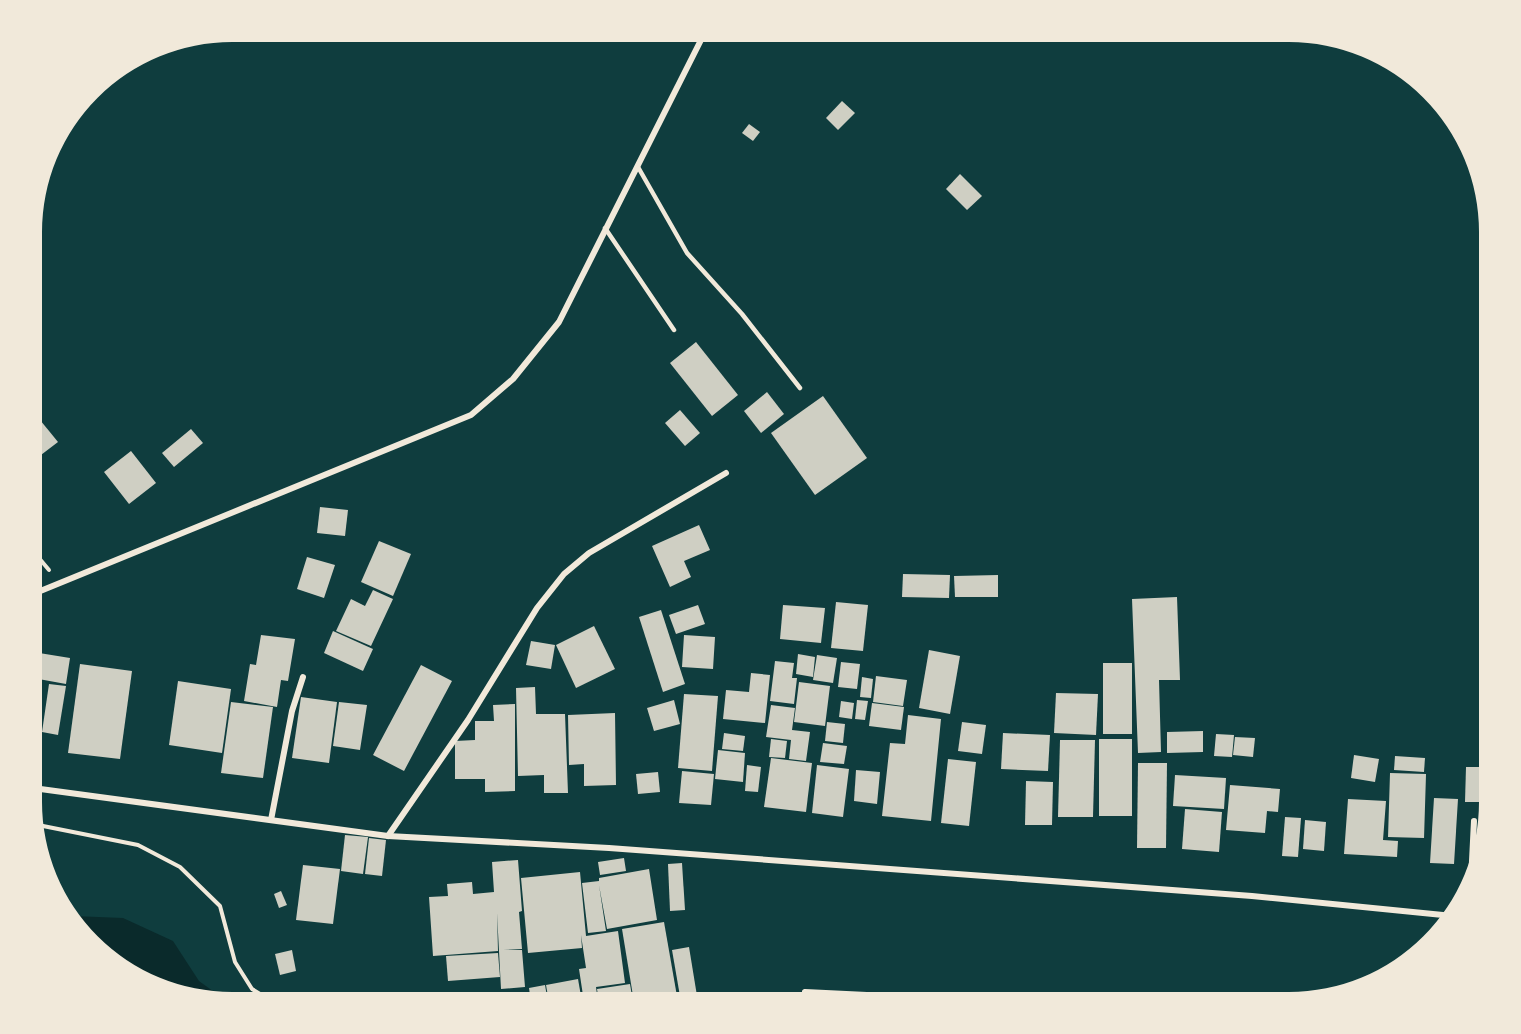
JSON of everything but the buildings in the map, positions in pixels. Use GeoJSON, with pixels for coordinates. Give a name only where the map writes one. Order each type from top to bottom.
{"type":"FeatureCollection","features":[{"type":"Feature","properties":{"kind":"street"},"geometry":{"type":"LineString","coordinates":[[42,590],[471,415],[513,379],[559,322],[700,42]]}},
{"type":"Feature","properties":{"kind":"street"},"geometry":{"type":"LineString","coordinates":[[388,836],[468,720],[537,608],[564,574],[589,554],[726,473]]}},
{"type":"Feature","properties":{"kind":"street"},"geometry":{"type":"LineString","coordinates":[[271,820],[292,711],[303,677]]}},
{"type":"Feature","properties":{"kind":"street"},"geometry":{"type":"LineString","coordinates":[[42,789],[388,836],[621,849],[1240,895],[1442,915]]}},
{"type":"Feature","properties":{"kind":"street"},"geometry":{"type":"LineString","coordinates":[[1473,848],[1474,821]]}},
{"type":"Feature","properties":{"kind":"lane"},"geometry":{"type":"LineString","coordinates":[[638,167],[687,254],[742,314],[800,388]]}},
{"type":"Feature","properties":{"kind":"lane"},"geometry":{"type":"LineString","coordinates":[[605,228],[674,330]]}},
{"type":"Feature","properties":{"kind":"path"},"geometry":{"type":"LineString","coordinates":[[42,562],[59,583]]}},
{"type":"Feature","properties":{"kind":"path"},"geometry":{"type":"LineString","coordinates":[[44,826],[138,845],[180,867],[220,906],[235,962],[252,989],[257,992]]}},
{"type":"Feature","properties":{"kind":"water"},"geometry":{"type":"Polygon","coordinates":[[[81,916],[123,918],[173,941],[199,981],[213,991],[171,982],[137,967],[116,953],[81,916]]]}}]}
